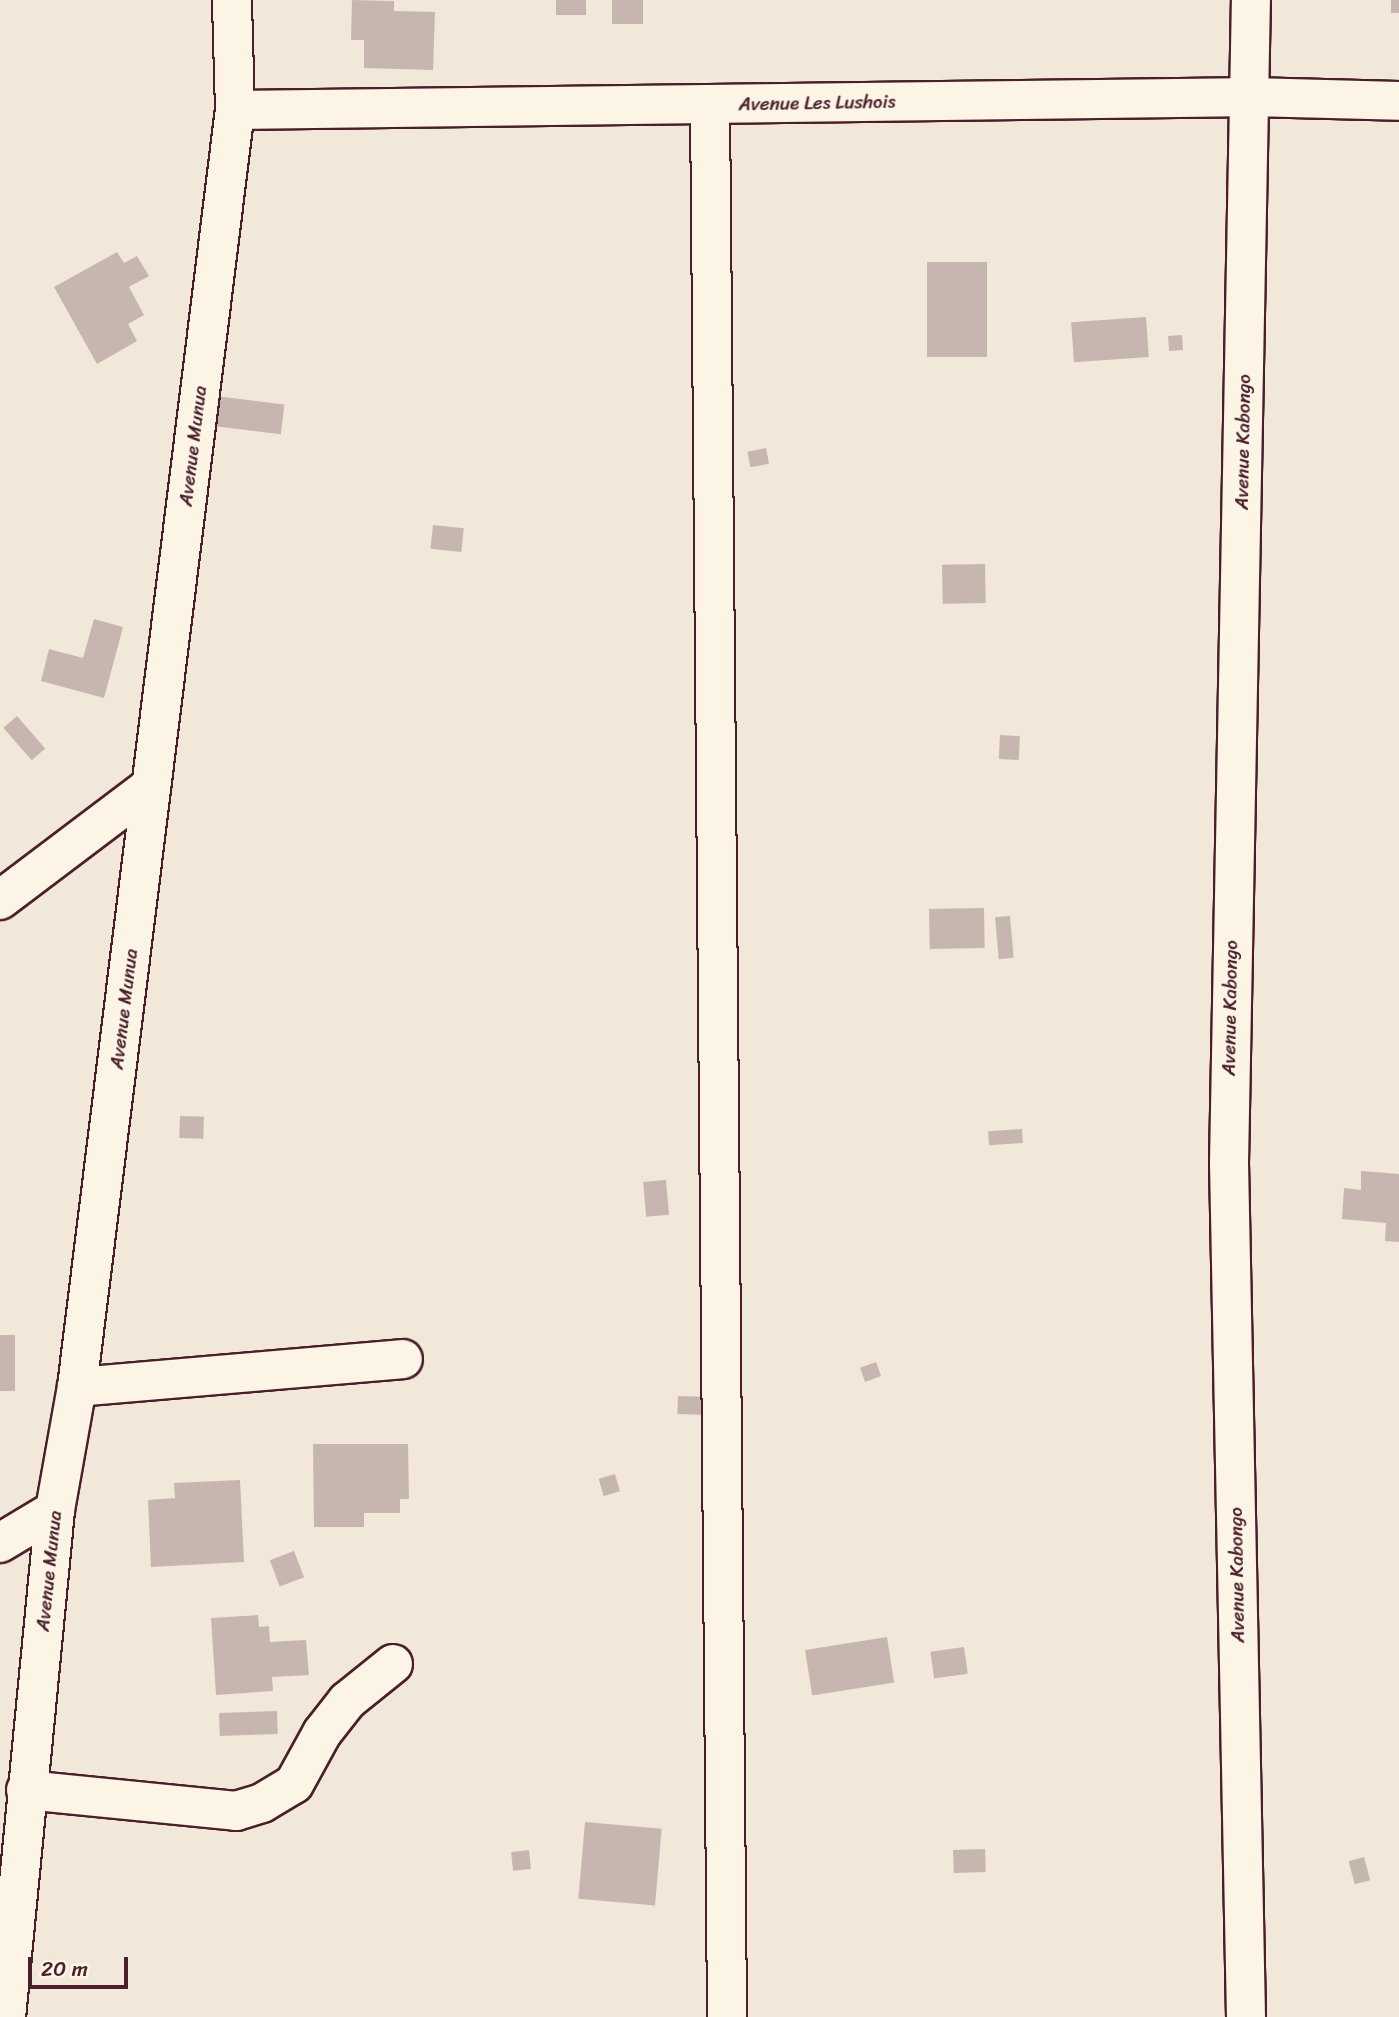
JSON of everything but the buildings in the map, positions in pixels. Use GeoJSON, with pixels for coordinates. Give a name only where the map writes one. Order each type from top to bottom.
{"type":"FeatureCollection","features":[{"type":"Feature","properties":{"kind":"street","name":"Avenue Munua"},"geometry":{"type":"LineString","coordinates":[[6,2017],[55,1510],[77,1387],[234,110],[232,0]]}},
{"type":"Feature","properties":{"kind":"street","name":"Avenue Kabongo"},"geometry":{"type":"LineString","coordinates":[[1246,2017],[1229,1163],[1251,0]]}},
{"type":"Feature","properties":{"kind":"street","name":"Avenue Les Lushois"},"geometry":{"type":"LineString","coordinates":[[234,110],[1251,97],[1399,101]]}},
{"type":"Feature","properties":{"kind":"street"},"geometry":{"type":"LineString","coordinates":[[710,104],[727,2017]]}},
{"type":"Feature","properties":{"kind":"street"},"geometry":{"type":"LineString","coordinates":[[0,900],[151,786]]}},
{"type":"Feature","properties":{"kind":"street"},"geometry":{"type":"LineString","coordinates":[[77,1387],[403,1359]]}},
{"type":"Feature","properties":{"kind":"street"},"geometry":{"type":"LineString","coordinates":[[0,1543],[55,1510]]}},
{"type":"Feature","properties":{"kind":"street"},"geometry":{"type":"LineString","coordinates":[[26,1790],[236,1811],[262,1803],[294,1784],[322,1733],[347,1701],[393,1664]]}}]}
